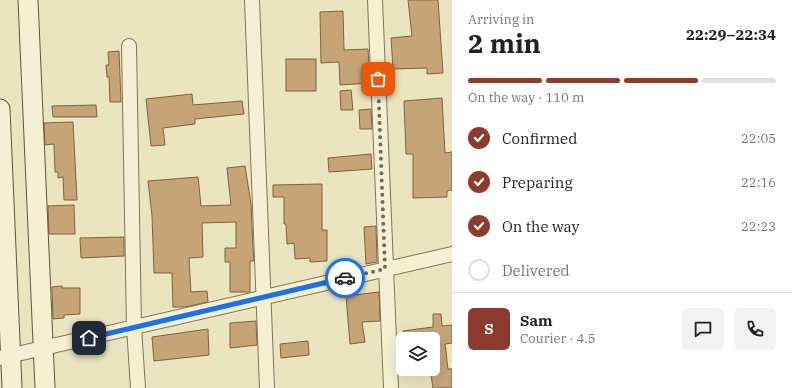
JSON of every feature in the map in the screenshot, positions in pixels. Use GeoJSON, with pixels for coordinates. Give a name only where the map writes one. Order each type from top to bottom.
{"type":"FeatureCollection","features":[{"type":"Feature","properties":{"kind":"main road"},"geometry":{"type":"LineString","coordinates":[[28,0],[45,388]]}},
{"type":"Feature","properties":{"kind":"main road"},"geometry":{"type":"LineString","coordinates":[[0,109],[5,357],[12,388]]}},
{"type":"Feature","properties":{"kind":"street"},"geometry":{"type":"LineString","coordinates":[[252,0],[262,298],[267,388]]}},
{"type":"Feature","properties":{"kind":"street"},"geometry":{"type":"LineString","coordinates":[[375,0],[391,388]]}},
{"type":"Feature","properties":{"kind":"street"},"geometry":{"type":"LineString","coordinates":[[130,46],[134,327],[138,388]]}},
{"type":"Feature","properties":{"kind":"street"},"geometry":{"type":"LineString","coordinates":[[5,357],[452,254]]}},
{"type":"Feature","properties":{"kind":"building"},"geometry":{"type":"Polygon","coordinates":[[[408,0],[438,0],[443,73],[427,74],[427,68],[393,69],[391,38],[412,36],[408,0]]]}},
{"type":"Feature","properties":{"kind":"building"},"geometry":{"type":"Polygon","coordinates":[[[343,11],[344,50],[368,49],[370,83],[340,85],[339,62],[321,63],[320,12],[343,11]]]}},
{"type":"Feature","properties":{"kind":"building"},"geometry":{"type":"Polygon","coordinates":[[[119,51],[121,102],[110,102],[109,77],[107,77],[106,65],[109,65],[108,52],[119,51]]]}},
{"type":"Feature","properties":{"kind":"building"},"geometry":{"type":"Polygon","coordinates":[[[286,59],[316,59],[316,91],[286,91],[286,59]]]}},
{"type":"Feature","properties":{"kind":"building"},"geometry":{"type":"Polygon","coordinates":[[[351,90],[353,110],[341,110],[340,91],[351,90]]]}},
{"type":"Feature","properties":{"kind":"building"},"geometry":{"type":"Polygon","coordinates":[[[192,94],[193,105],[242,101],[244,114],[195,119],[195,124],[163,128],[165,145],[151,146],[146,99],[192,94]]]}},
{"type":"Feature","properties":{"kind":"building"},"geometry":{"type":"Polygon","coordinates":[[[442,98],[445,153],[452,152],[452,190],[447,191],[447,197],[413,198],[413,154],[406,154],[404,101],[442,98]]]}},
{"type":"Feature","properties":{"kind":"building"},"geometry":{"type":"Polygon","coordinates":[[[96,105],[97,117],[53,117],[52,106],[96,105]]]}},
{"type":"Feature","properties":{"kind":"building"},"geometry":{"type":"Polygon","coordinates":[[[371,109],[372,129],[360,129],[359,110],[371,109]]]}},
{"type":"Feature","properties":{"kind":"building"},"geometry":{"type":"Polygon","coordinates":[[[73,122],[77,200],[64,200],[63,177],[58,178],[58,172],[55,172],[54,144],[45,145],[44,123],[73,122]]]}},
{"type":"Feature","properties":{"kind":"building"},"geometry":{"type":"Polygon","coordinates":[[[371,154],[372,169],[329,172],[328,158],[371,154]]]}},
{"type":"Feature","properties":{"kind":"building"},"geometry":{"type":"Polygon","coordinates":[[[245,166],[251,204],[254,261],[250,261],[250,292],[230,292],[230,262],[225,262],[225,248],[236,248],[236,222],[202,223],[203,257],[189,258],[191,292],[207,291],[208,302],[185,307],[173,307],[172,273],[154,273],[152,216],[148,181],[198,177],[201,206],[231,205],[227,168],[245,166]]]}},
{"type":"Feature","properties":{"kind":"building"},"geometry":{"type":"Polygon","coordinates":[[[322,184],[322,230],[327,230],[327,261],[310,262],[310,258],[295,259],[294,243],[287,244],[286,224],[284,224],[284,197],[273,197],[273,185],[322,184]]]}},
{"type":"Feature","properties":{"kind":"building"},"geometry":{"type":"Polygon","coordinates":[[[74,205],[75,234],[49,234],[48,206],[74,205]]]}},
{"type":"Feature","properties":{"kind":"building"},"geometry":{"type":"Polygon","coordinates":[[[376,226],[377,262],[366,264],[364,227],[376,226]]]}},
{"type":"Feature","properties":{"kind":"building"},"geometry":{"type":"Polygon","coordinates":[[[124,237],[124,256],[81,258],[80,238],[124,237]]]}},
{"type":"Feature","properties":{"kind":"building"},"geometry":{"type":"Polygon","coordinates":[[[62,286],[62,288],[80,288],[80,314],[64,315],[64,318],[53,319],[52,287],[62,286]]]}},
{"type":"Feature","properties":{"kind":"building"},"geometry":{"type":"Polygon","coordinates":[[[379,292],[380,321],[362,322],[365,342],[350,344],[346,296],[379,292]]]}},
{"type":"Feature","properties":{"kind":"building"},"geometry":{"type":"Polygon","coordinates":[[[433,314],[441,314],[442,326],[452,325],[452,343],[445,344],[448,369],[452,369],[452,388],[433,388],[431,376],[440,376],[440,332],[403,332],[433,327],[433,314]]]}},
{"type":"Feature","properties":{"kind":"building"},"geometry":{"type":"Polygon","coordinates":[[[256,321],[257,345],[230,348],[230,323],[256,321]]]}},
{"type":"Feature","properties":{"kind":"building"},"geometry":{"type":"Polygon","coordinates":[[[208,329],[209,355],[154,361],[152,337],[208,329]]]}},
{"type":"Feature","properties":{"kind":"building"},"geometry":{"type":"Polygon","coordinates":[[[308,341],[309,355],[281,358],[280,344],[308,341]]]}},
{"type":"Feature","properties":{"kind":"way so far"},"geometry":{"type":"LineString","coordinates":[[345,278],[385,269],[378,79]]}},
{"type":"Feature","properties":{"kind":"route"},"geometry":{"type":"LineString","coordinates":[[89,338],[345,278]]}}]}
